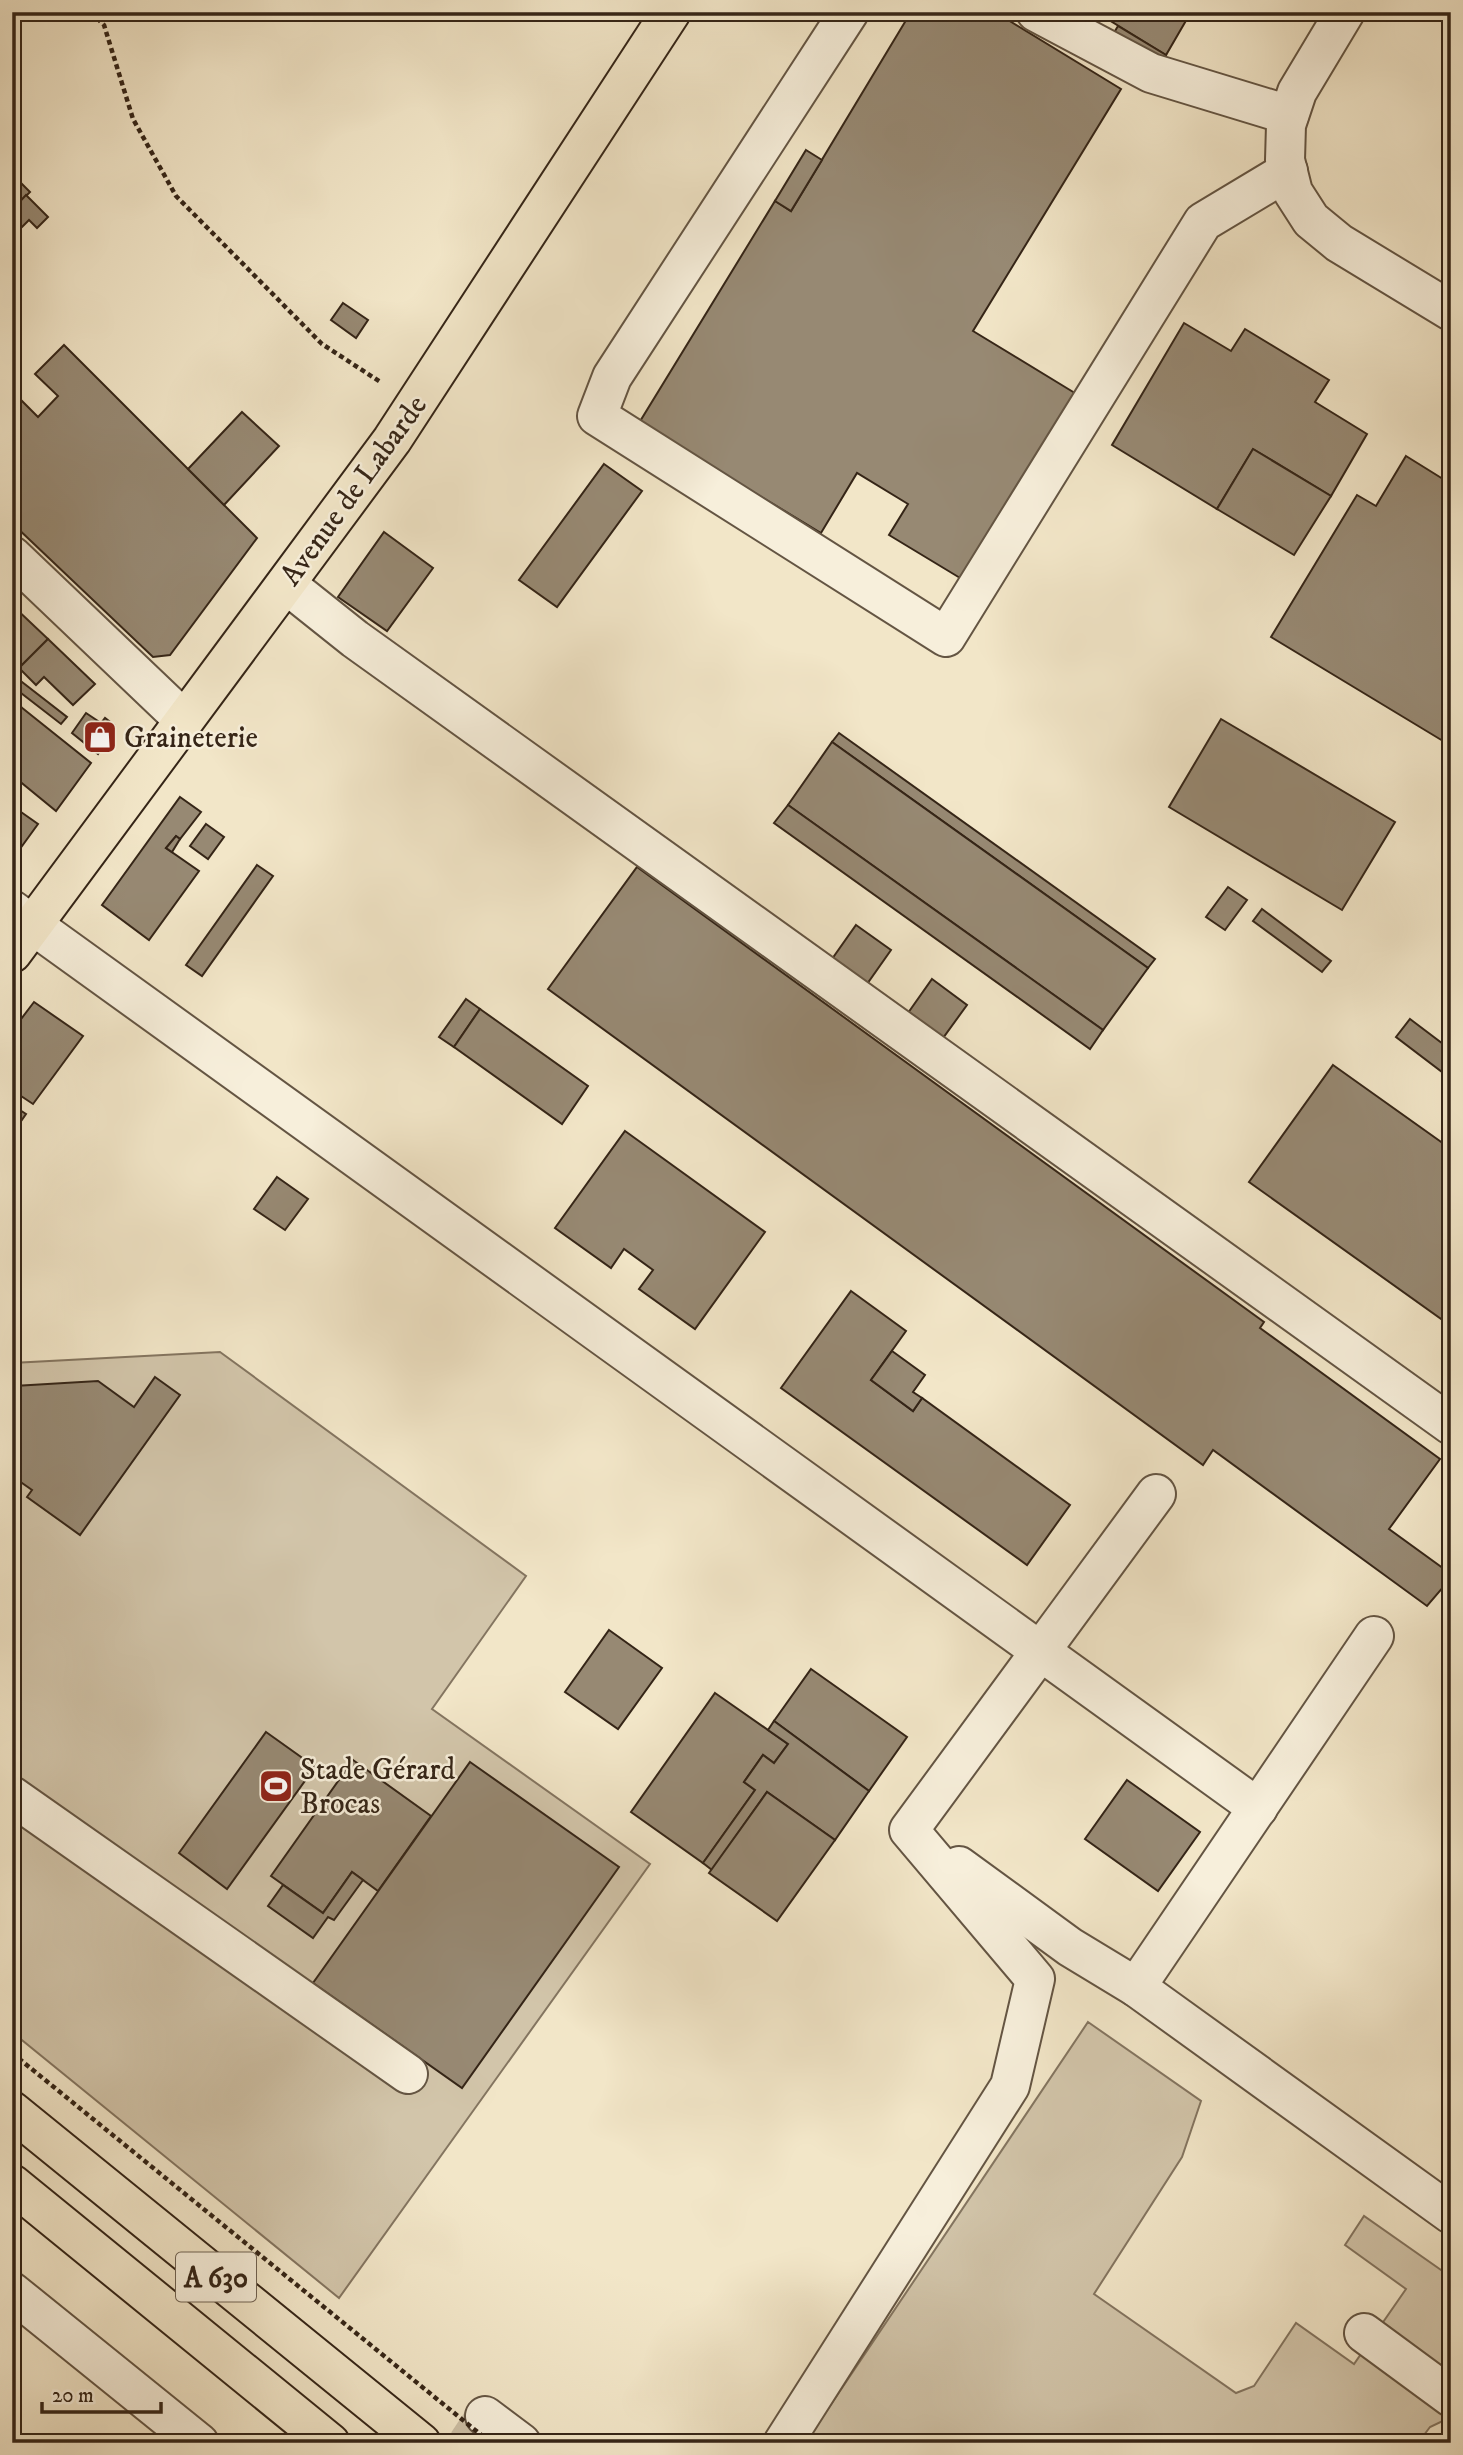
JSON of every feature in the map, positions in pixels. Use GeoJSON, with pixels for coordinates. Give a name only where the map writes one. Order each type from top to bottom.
{"type":"FeatureCollection","features":[{"type":"Feature","properties":{"kind":"main road","name":"Avenue de Labarde"},"geometry":{"type":"LineString","coordinates":[[19,929],[184,720],[392,440],[671,12]]}},
{"type":"Feature","properties":{"kind":"main road","name":"A 630"},"geometry":{"type":"LineString","coordinates":[[12,2111],[421,2443]]}},
{"type":"Feature","properties":{"kind":"main road","name":"A 630"},"geometry":{"type":"LineString","coordinates":[[12,2184],[330,2443]]}},
{"type":"Feature","properties":{"kind":"street"},"geometry":{"type":"LineString","coordinates":[[849,12],[612,377],[597,416],[946,637],[1203,222],[1288,171]]}},
{"type":"Feature","properties":{"kind":"street"},"geometry":{"type":"LineString","coordinates":[[1037,12],[1151,73],[1289,116]]}},
{"type":"Feature","properties":{"kind":"street"},"geometry":{"type":"LineString","coordinates":[[1345,12],[1297,92],[1286,125],[1285,160],[1293,192],[1311,220],[1339,243],[1451,311]]}},
{"type":"Feature","properties":{"kind":"street"},"geometry":{"type":"LineString","coordinates":[[12,556],[184,720]]}},
{"type":"Feature","properties":{"kind":"street"},"geometry":{"type":"LineString","coordinates":[[286,584],[355,639],[1451,1425]]}},
{"type":"Feature","properties":{"kind":"street"},"geometry":{"type":"LineString","coordinates":[[19,929],[80,957],[1258,1808]]}},
{"type":"Feature","properties":{"kind":"street"},"geometry":{"type":"LineString","coordinates":[[909,1830],[1156,1494]]}},
{"type":"Feature","properties":{"kind":"street"},"geometry":{"type":"LineString","coordinates":[[1136,1987],[1374,1636]]}},
{"type":"Feature","properties":{"kind":"street"},"geometry":{"type":"LineString","coordinates":[[12,1797],[408,2074]]}},
{"type":"Feature","properties":{"kind":"street"},"geometry":{"type":"LineString","coordinates":[[909,1830],[1070,1947],[1136,1987],[1451,2214]]}},
{"type":"Feature","properties":{"kind":"street"},"geometry":{"type":"LineString","coordinates":[[783,2443],[1010,2086],[1035,1979],[909,1830]]}},
{"type":"Feature","properties":{"kind":"street"},"geometry":{"type":"LineString","coordinates":[[12,2292],[199,2443]]}},
{"type":"Feature","properties":{"kind":"street"},"geometry":{"type":"LineString","coordinates":[[1364,2333],[1451,2397]]}},
{"type":"Feature","properties":{"kind":"street"},"geometry":{"type":"LineString","coordinates":[[488,2430],[521,2443]]}},
{"type":"Feature","properties":{"kind":"path"},"geometry":{"type":"LineString","coordinates":[[91,12],[104,24],[133,119],[176,196],[322,344],[415,405]]}},
{"type":"Feature","properties":{"kind":"path"},"geometry":{"type":"LineString","coordinates":[[12,2053],[488,2430]]}},
{"type":"Feature","properties":{"kind":"shaded area","name":"Stade Gérard Brocas"},"geometry":{"type":"Polygon","coordinates":[[[220,1352],[526,1576],[432,1709],[650,1864],[339,2298],[12,2032],[12,1363],[220,1352]]]}},
{"type":"Feature","properties":{"kind":"shaded area"},"geometry":{"type":"Polygon","coordinates":[[[1088,2022],[1201,2101],[1182,2157],[1094,2294],[1236,2393],[1254,2386],[1296,2323],[1354,2364],[1406,2289],[1345,2245],[1364,2216],[1451,2277],[1451,2417],[1430,2427],[1418,2443],[805,2443],[1088,2022]]]}},
{"type":"Feature","properties":{"kind":"building"},"geometry":{"type":"Polygon","coordinates":[[[911,12],[995,12],[1121,89],[973,331],[1083,398],[970,584],[889,535],[908,504],[857,473],[821,533],[639,423],[775,201],[791,211],[911,12]]]}},
{"type":"Feature","properties":{"kind":"building"},"geometry":{"type":"Polygon","coordinates":[[[1096,12],[1191,12],[1166,55],[1096,12]]]}},
{"type":"Feature","properties":{"kind":"building"},"geometry":{"type":"Polygon","coordinates":[[[1118,26],[1166,55],[1160,64],[1112,36],[1118,26]]]}},
{"type":"Feature","properties":{"kind":"building"},"geometry":{"type":"Polygon","coordinates":[[[806,150],[822,160],[791,211],[775,201],[806,150]]]}},
{"type":"Feature","properties":{"kind":"building"},"geometry":{"type":"Polygon","coordinates":[[[19,181],[30,192],[12,210],[12,188],[19,181]]]}},
{"type":"Feature","properties":{"kind":"building"},"geometry":{"type":"Polygon","coordinates":[[[26,195],[48,217],[37,228],[29,220],[13,236],[12,210],[26,195]]]}},
{"type":"Feature","properties":{"kind":"building"},"geometry":{"type":"Polygon","coordinates":[[[343,303],[368,320],[356,338],[331,320],[343,303]]]}},
{"type":"Feature","properties":{"kind":"building"},"geometry":{"type":"Polygon","coordinates":[[[1184,323],[1231,351],[1245,329],[1329,380],[1315,402],[1367,434],[1331,496],[1253,449],[1217,509],[1112,445],[1184,323]]]}},
{"type":"Feature","properties":{"kind":"building"},"geometry":{"type":"Polygon","coordinates":[[[64,345],[257,538],[170,655],[153,657],[12,523],[12,397],[15,394],[38,417],[58,396],[35,374],[64,345]]]}},
{"type":"Feature","properties":{"kind":"building"},"geometry":{"type":"Polygon","coordinates":[[[242,412],[279,446],[224,505],[188,469],[242,412]]]}},
{"type":"Feature","properties":{"kind":"building"},"geometry":{"type":"Polygon","coordinates":[[[1253,449],[1331,496],[1294,555],[1217,509],[1253,449]]]}},
{"type":"Feature","properties":{"kind":"building"},"geometry":{"type":"Polygon","coordinates":[[[1406,456],[1451,484],[1451,728],[1443,741],[1271,637],[1357,495],[1376,506],[1406,456]]]}},
{"type":"Feature","properties":{"kind":"building"},"geometry":{"type":"Polygon","coordinates":[[[604,464],[642,491],[557,607],[519,580],[604,464]]]}},
{"type":"Feature","properties":{"kind":"building"},"geometry":{"type":"Polygon","coordinates":[[[384,532],[433,568],[387,631],[338,597],[384,532]]]}},
{"type":"Feature","properties":{"kind":"building"},"geometry":{"type":"Polygon","coordinates":[[[12,605],[48,639],[20,667],[12,661],[12,605]]]}},
{"type":"Feature","properties":{"kind":"building"},"geometry":{"type":"Polygon","coordinates":[[[48,639],[95,684],[73,705],[44,677],[36,685],[19,668],[48,639]]]}},
{"type":"Feature","properties":{"kind":"building"},"geometry":{"type":"Polygon","coordinates":[[[13,675],[67,717],[61,724],[12,686],[13,675]]]}},
{"type":"Feature","properties":{"kind":"building"},"geometry":{"type":"Polygon","coordinates":[[[12,700],[21,707],[12,720],[12,700]]]}},
{"type":"Feature","properties":{"kind":"building"},"geometry":{"type":"Polygon","coordinates":[[[21,707],[91,763],[56,811],[12,775],[12,720],[21,707]]]}},
{"type":"Feature","properties":{"kind":"building"},"geometry":{"type":"Polygon","coordinates":[[[86,713],[101,723],[105,718],[114,725],[110,730],[113,732],[98,754],[72,733],[86,713]]]}},
{"type":"Feature","properties":{"kind":"building"},"geometry":{"type":"Polygon","coordinates":[[[1221,719],[1395,822],[1342,910],[1169,807],[1221,719]]]}},
{"type":"Feature","properties":{"kind":"building"},"geometry":{"type":"Polygon","coordinates":[[[839,733],[1155,959],[1148,968],[832,742],[839,733]]]}},
{"type":"Feature","properties":{"kind":"building"},"geometry":{"type":"Polygon","coordinates":[[[832,742],[1148,968],[1103,1030],[788,805],[832,742]]]}},
{"type":"Feature","properties":{"kind":"building"},"geometry":{"type":"Polygon","coordinates":[[[180,797],[201,812],[180,839],[176,836],[166,848],[199,871],[149,940],[102,905],[180,797]]]}},
{"type":"Feature","properties":{"kind":"building"},"geometry":{"type":"Polygon","coordinates":[[[788,805],[1103,1030],[1090,1049],[774,823],[788,805]]]}},
{"type":"Feature","properties":{"kind":"building"},"geometry":{"type":"Polygon","coordinates":[[[21,812],[38,824],[17,853],[12,850],[12,824],[21,812]]]}},
{"type":"Feature","properties":{"kind":"building"},"geometry":{"type":"Polygon","coordinates":[[[206,824],[224,837],[208,859],[190,846],[206,824]]]}},
{"type":"Feature","properties":{"kind":"building"},"geometry":{"type":"Polygon","coordinates":[[[176,836],[180,839],[172,852],[166,848],[176,836]]]}},
{"type":"Feature","properties":{"kind":"building"},"geometry":{"type":"Polygon","coordinates":[[[257,865],[273,876],[202,976],[186,965],[257,865]]]}},
{"type":"Feature","properties":{"kind":"building"},"geometry":{"type":"Polygon","coordinates":[[[637,867],[1264,1322],[1260,1328],[1440,1459],[1389,1529],[1451,1574],[1451,1578],[1427,1606],[1213,1450],[1203,1465],[548,989],[637,867]]]}},
{"type":"Feature","properties":{"kind":"building"},"geometry":{"type":"Polygon","coordinates":[[[1228,887],[1247,900],[1225,930],[1206,917],[1228,887]]]}},
{"type":"Feature","properties":{"kind":"building"},"geometry":{"type":"Polygon","coordinates":[[[1262,909],[1331,961],[1322,972],[1253,921],[1262,909]]]}},
{"type":"Feature","properties":{"kind":"building"},"geometry":{"type":"Polygon","coordinates":[[[856,925],[891,950],[867,984],[832,959],[856,925]]]}},
{"type":"Feature","properties":{"kind":"building"},"geometry":{"type":"Polygon","coordinates":[[[932,979],[967,1005],[943,1038],[908,1013],[932,979]]]}},
{"type":"Feature","properties":{"kind":"building"},"geometry":{"type":"Polygon","coordinates":[[[466,999],[480,1009],[454,1047],[439,1037],[466,999]]]}},
{"type":"Feature","properties":{"kind":"building"},"geometry":{"type":"Polygon","coordinates":[[[34,1002],[83,1036],[33,1104],[12,1090],[12,1031],[34,1002]]]}},
{"type":"Feature","properties":{"kind":"building"},"geometry":{"type":"Polygon","coordinates":[[[480,1009],[588,1086],[562,1124],[454,1047],[480,1009]]]}},
{"type":"Feature","properties":{"kind":"building"},"geometry":{"type":"Polygon","coordinates":[[[1410,1019],[1451,1050],[1451,1068],[1446,1075],[1396,1037],[1410,1019]]]}},
{"type":"Feature","properties":{"kind":"building"},"geometry":{"type":"Polygon","coordinates":[[[1333,1065],[1451,1149],[1451,1326],[1249,1182],[1333,1065]]]}},
{"type":"Feature","properties":{"kind":"building"},"geometry":{"type":"Polygon","coordinates":[[[12,1105],[26,1114],[12,1134],[12,1105]]]}},
{"type":"Feature","properties":{"kind":"building"},"geometry":{"type":"Polygon","coordinates":[[[625,1131],[765,1232],[695,1329],[639,1289],[653,1270],[624,1249],[611,1268],[555,1228],[625,1131]]]}},
{"type":"Feature","properties":{"kind":"building"},"geometry":{"type":"Polygon","coordinates":[[[277,1177],[308,1199],[285,1230],[254,1209],[277,1177]]]}},
{"type":"Feature","properties":{"kind":"building"},"geometry":{"type":"Polygon","coordinates":[[[851,1291],[906,1331],[871,1380],[913,1411],[922,1398],[1070,1505],[1027,1565],[781,1388],[851,1291]]]}},
{"type":"Feature","properties":{"kind":"building"},"geometry":{"type":"Polygon","coordinates":[[[892,1351],[925,1375],[913,1392],[922,1398],[913,1411],[871,1380],[892,1351]]]}},
{"type":"Feature","properties":{"kind":"building"},"geometry":{"type":"Polygon","coordinates":[[[155,1377],[180,1395],[80,1535],[27,1497],[32,1490],[12,1476],[14,1386],[98,1381],[134,1407],[155,1377]]]}},
{"type":"Feature","properties":{"kind":"building"},"geometry":{"type":"Polygon","coordinates":[[[609,1630],[662,1668],[618,1729],[565,1692],[609,1630]]]}},
{"type":"Feature","properties":{"kind":"building"},"geometry":{"type":"Polygon","coordinates":[[[811,1669],[907,1737],[869,1791],[774,1721],[811,1669]]]}},
{"type":"Feature","properties":{"kind":"building"},"geometry":{"type":"Polygon","coordinates":[[[715,1693],[788,1744],[774,1763],[763,1755],[744,1782],[755,1790],[703,1863],[631,1812],[715,1693]]]}},
{"type":"Feature","properties":{"kind":"building"},"geometry":{"type":"Polygon","coordinates":[[[774,1721],[869,1791],[835,1840],[767,1792],[712,1870],[703,1863],[755,1790],[744,1782],[763,1755],[774,1763],[788,1744],[768,1730],[774,1721]]]}},
{"type":"Feature","properties":{"kind":"building"},"geometry":{"type":"Polygon","coordinates":[[[266,1732],[315,1767],[227,1889],[179,1853],[266,1732]]]}},
{"type":"Feature","properties":{"kind":"building"},"geometry":{"type":"Polygon","coordinates":[[[353,1760],[431,1816],[378,1891],[352,1872],[323,1913],[271,1876],[353,1760]]]}},
{"type":"Feature","properties":{"kind":"building","name":"Stade Gérard Brocas"},"geometry":{"type":"Polygon","coordinates":[[[470,1762],[619,1867],[462,2088],[313,1983],[470,1762]]]}},
{"type":"Feature","properties":{"kind":"building"},"geometry":{"type":"Polygon","coordinates":[[[1127,1780],[1200,1832],[1158,1891],[1085,1839],[1127,1780]]]}},
{"type":"Feature","properties":{"kind":"building"},"geometry":{"type":"Polygon","coordinates":[[[767,1792],[835,1840],[777,1921],[709,1873],[767,1792]]]}},
{"type":"Feature","properties":{"kind":"building"},"geometry":{"type":"Polygon","coordinates":[[[352,1872],[363,1880],[334,1920],[328,1917],[313,1938],[268,1906],[283,1885],[323,1913],[352,1872]]]}},
{"type":"Feature","properties":{"kind":"tunnel"},"geometry":{"type":"LineString","coordinates":[[467,2443],[485,2416]]}},
{"type":"Feature","properties":{"kind":"place","name":"Graineterie"},"geometry":{"type":"Point","coordinates":[100,737]}},
{"type":"Feature","properties":{"kind":"place","name":"Stade Gérard Brocas"},"geometry":{"type":"Point","coordinates":[276,1786]}}]}
